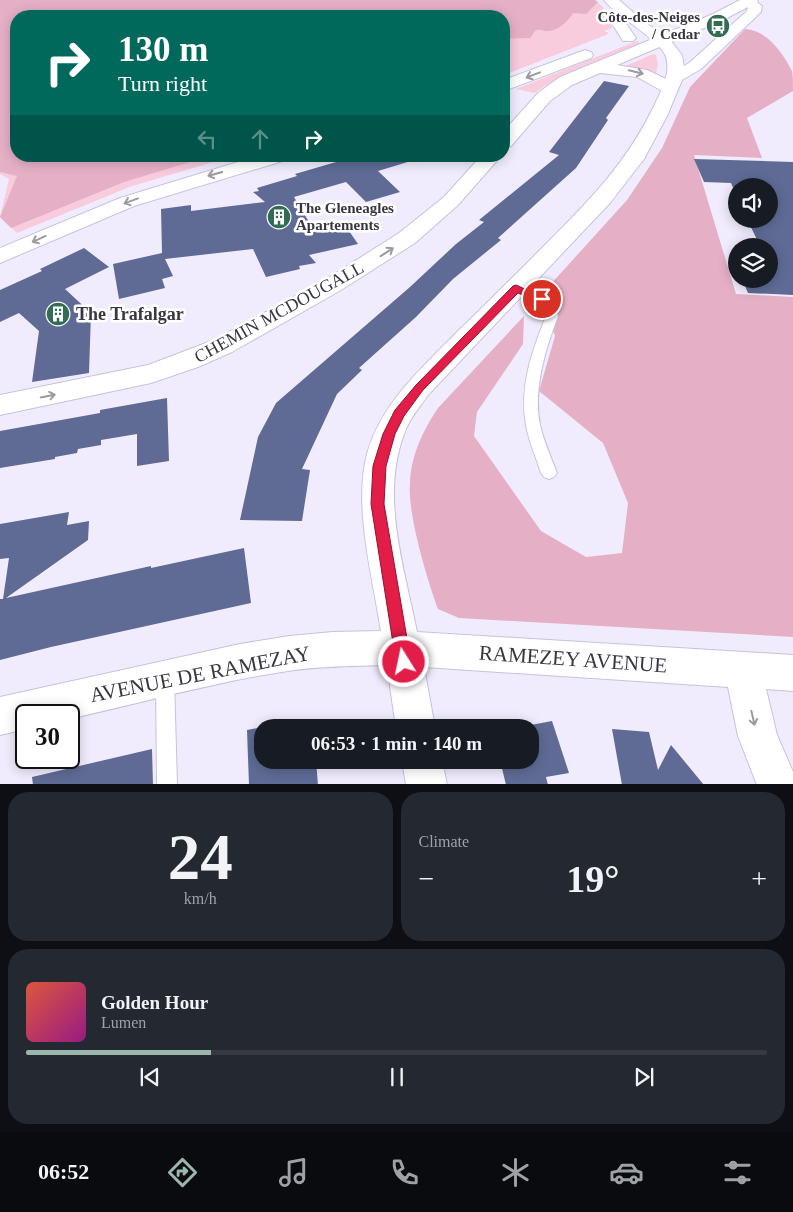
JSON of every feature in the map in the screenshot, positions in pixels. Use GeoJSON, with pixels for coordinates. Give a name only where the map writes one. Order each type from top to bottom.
{"type":"FeatureCollection","features":[{"type":"Feature","properties":{"kind":"main road"},"geometry":{"type":"LineString","coordinates":[[414,719],[377,504],[378,477],[385,444],[400,414],[420,388],[603,199],[625,173],[646,139],[672,84],[677,68],[676,61],[671,50],[662,40],[623,12],[611,0]]}},
{"type":"Feature","properties":{"kind":"main road"},"geometry":{"type":"LineString","coordinates":[[510,135],[540,100],[566,81],[718,17],[751,0]]}},
{"type":"Feature","properties":{"kind":"main road"},"geometry":{"type":"LineString","coordinates":[[672,84],[695,66],[749,17],[754,12],[756,0]]}},
{"type":"Feature","properties":{"kind":"main road"},"geometry":{"type":"LineString","coordinates":[[623,12],[618,22],[628,38]]}},
{"type":"Feature","properties":{"kind":"main road"},"geometry":{"type":"LineString","coordinates":[[613,44],[664,23]]}},
{"type":"Feature","properties":{"kind":"main road"},"geometry":{"type":"LineString","coordinates":[[510,84],[596,50]]}},
{"type":"Feature","properties":{"kind":"main road"},"geometry":{"type":"LineString","coordinates":[[596,68],[637,72],[672,84]]}},
{"type":"Feature","properties":{"kind":"main road"},"geometry":{"type":"LineString","coordinates":[[510,92],[540,100]]}},
{"type":"Feature","properties":{"kind":"main road"},"geometry":{"type":"LineString","coordinates":[[0,256],[128,202],[259,162]]}},
{"type":"Feature","properties":{"kind":"main road","name":"CHEMIN MCDOUGALL"},"geometry":{"type":"LineString","coordinates":[[0,405],[151,374],[189,361],[223,346],[333,285],[407,238],[451,201],[487,162]]}},
{"type":"Feature","properties":{"kind":"main road","name":"RAMEZEY AVENUE"},"geometry":{"type":"LineString","coordinates":[[402,648],[743,670]]}},
{"type":"Feature","properties":{"kind":"main road","name":"AVENUE DE RAMEZAY"},"geometry":{"type":"LineString","coordinates":[[0,716],[289,653],[333,649],[402,648]]}},
{"type":"Feature","properties":{"kind":"main road"},"geometry":{"type":"LineString","coordinates":[[778,784],[758,736],[743,670],[793,673]]}},
{"type":"Feature","properties":{"kind":"main road"},"geometry":{"type":"LineString","coordinates":[[424,769],[428,784]]}},
{"type":"Feature","properties":{"kind":"lane"},"geometry":{"type":"LineString","coordinates":[[516,288],[542,299],[552,309],[552,316],[535,369],[532,395],[532,417],[549,473]]}},
{"type":"Feature","properties":{"kind":"lane"},"geometry":{"type":"LineString","coordinates":[[165,679],[167,784]]}},
{"type":"Feature","properties":{"kind":"shaded area"},"geometry":{"type":"Polygon","coordinates":[[[0,0],[595,0],[603,7],[612,28],[604,31],[609,33],[606,35],[510,73],[510,10],[10,10],[10,162],[214,162],[132,186],[17,233],[0,217],[9,179],[0,174],[0,0]]]}},
{"type":"Feature","properties":{"kind":"shaded area"},"geometry":{"type":"Polygon","coordinates":[[[0,0],[595,0],[598,2],[586,14],[573,13],[554,30],[536,30],[530,38],[510,39],[510,10],[10,10],[10,162],[190,162],[124,182],[11,228],[0,217],[17,176],[0,172],[0,0]]]}},
{"type":"Feature","properties":{"kind":"shaded area"},"geometry":{"type":"Polygon","coordinates":[[[745,29],[753,30],[767,38],[779,50],[792,71],[793,91],[747,118],[762,158],[694,155],[728,268],[728,288],[734,288],[736,294],[793,297],[793,637],[459,618],[438,609],[424,564],[412,511],[410,482],[415,453],[427,425],[438,408],[524,316],[523,344],[477,412],[474,436],[541,531],[586,557],[622,553],[628,503],[603,443],[539,391],[555,336],[540,296],[627,200],[662,148],[690,87],[745,29]]]}},
{"type":"Feature","properties":{"kind":"shaded area"},"geometry":{"type":"Polygon","coordinates":[[[637,41],[640,43],[564,74],[534,93],[516,89],[637,41]]]}},
{"type":"Feature","properties":{"kind":"shaded area"},"geometry":{"type":"Polygon","coordinates":[[[653,54],[656,55],[658,65],[655,76],[623,67],[653,54]]]}},
{"type":"Feature","properties":{"kind":"building"},"geometry":{"type":"Polygon","coordinates":[[[604,81],[629,86],[606,118],[608,120],[576,168],[498,238],[501,240],[453,279],[416,317],[359,368],[362,370],[337,394],[302,469],[310,470],[302,521],[240,520],[258,437],[276,403],[410,287],[456,244],[484,222],[479,220],[559,155],[549,152],[604,81]]]}},
{"type":"Feature","properties":{"kind":"building"},"geometry":{"type":"Polygon","coordinates":[[[694,159],[793,162],[793,295],[748,293],[746,288],[778,288],[778,238],[756,238],[751,228],[778,228],[778,178],[728,178],[728,183],[704,182],[694,159]]]}},
{"type":"Feature","properties":{"kind":"building"},"geometry":{"type":"Polygon","coordinates":[[[336,162],[408,162],[378,171],[400,192],[366,202],[346,182],[294,197],[315,232],[347,228],[358,244],[309,255],[316,263],[299,266],[300,269],[266,277],[253,249],[165,259],[173,276],[162,279],[165,288],[119,299],[113,264],[162,253],[161,209],[191,205],[191,211],[265,202],[253,192],[259,191],[257,188],[297,176],[295,174],[336,162]]]}},
{"type":"Feature","properties":{"kind":"building","name":"The Trafalgar"},"geometry":{"type":"Polygon","coordinates":[[[84,248],[109,267],[65,289],[91,313],[89,373],[32,382],[39,331],[19,313],[0,322],[0,290],[42,271],[40,269],[84,248]]]}},
{"type":"Feature","properties":{"kind":"building"},"geometry":{"type":"Polygon","coordinates":[[[167,398],[169,461],[137,466],[137,434],[101,440],[101,445],[78,449],[77,453],[55,457],[55,459],[0,468],[0,431],[100,413],[100,410],[167,398]]]}},
{"type":"Feature","properties":{"kind":"building"},"geometry":{"type":"Polygon","coordinates":[[[69,512],[67,525],[89,521],[88,540],[6,598],[151,566],[151,568],[244,548],[251,603],[0,660],[0,599],[3,599],[9,558],[0,559],[0,524],[69,512]]]}},
{"type":"Feature","properties":{"kind":"building"},"geometry":{"type":"Polygon","coordinates":[[[552,721],[569,773],[546,777],[548,784],[506,784],[502,769],[539,769],[539,723],[552,721]]]}},
{"type":"Feature","properties":{"kind":"building"},"geometry":{"type":"Polygon","coordinates":[[[254,729],[254,769],[317,769],[318,784],[249,784],[247,730],[254,729]]]}},
{"type":"Feature","properties":{"kind":"building"},"geometry":{"type":"Polygon","coordinates":[[[612,729],[649,732],[658,770],[671,745],[703,784],[622,784],[612,729]]]}},
{"type":"Feature","properties":{"kind":"building"},"geometry":{"type":"Polygon","coordinates":[[[152,749],[153,784],[33,784],[32,777],[66,769],[80,769],[80,766],[152,749]]]}},
{"type":"Feature","properties":{"kind":"place","name":"Côte-des-Neiges / Cedar"},"geometry":{"type":"Point","coordinates":[718,26]}},
{"type":"Feature","properties":{"kind":"place","name":"The Gleneagles Apartements"},"geometry":{"type":"Point","coordinates":[279,217]}},
{"type":"Feature","properties":{"kind":"place","name":"The Trafalgar"},"geometry":{"type":"Point","coordinates":[58,314]}},
{"type":"Feature","properties":{"kind":"route"},"geometry":{"type":"LineString","coordinates":[[404,662],[377,504],[378,477],[382,454],[389,434],[393,424],[420,388],[516,288],[542,299]]}}]}
